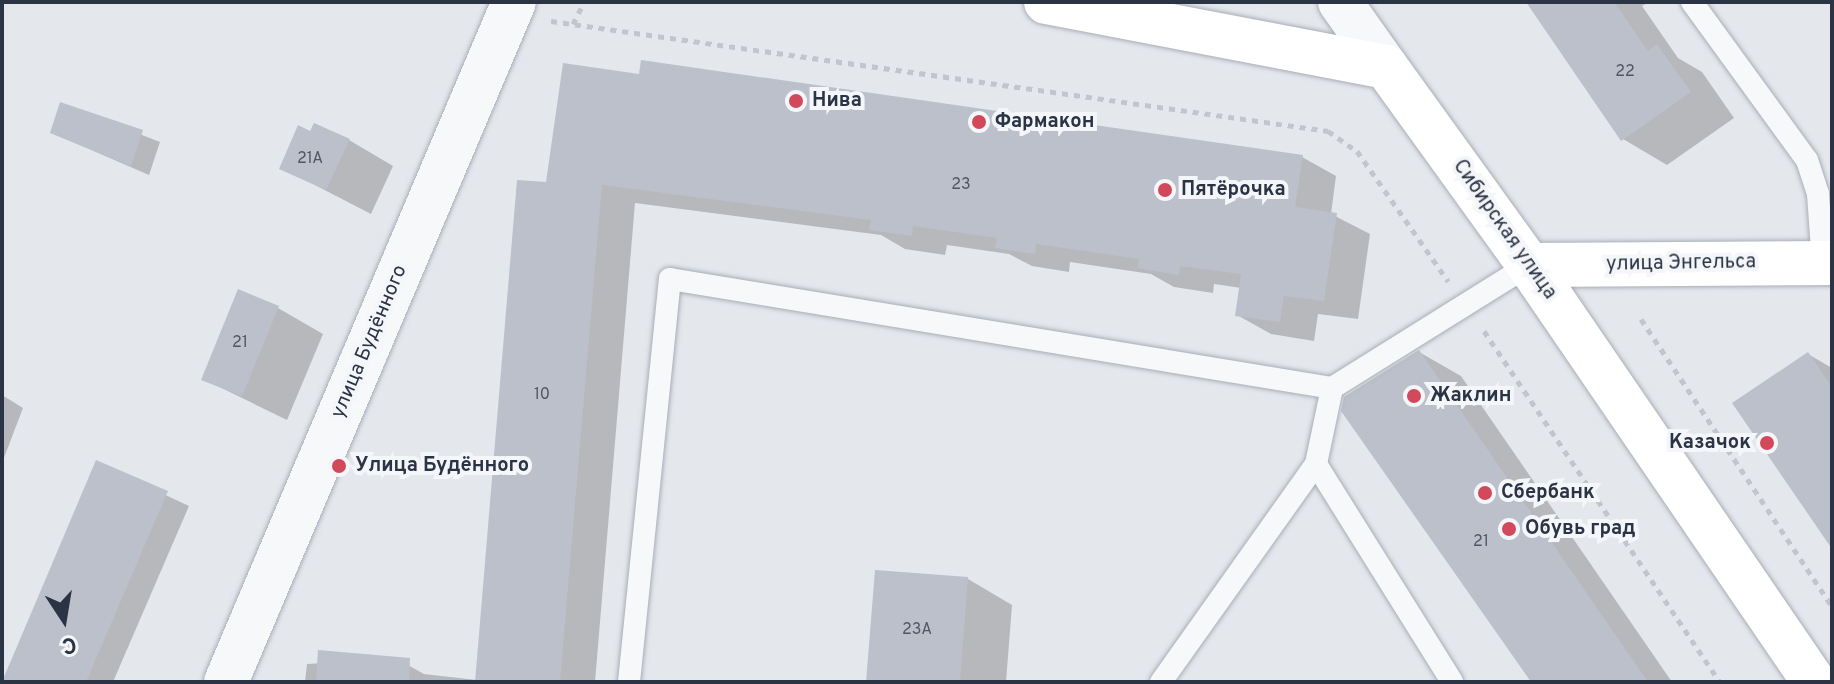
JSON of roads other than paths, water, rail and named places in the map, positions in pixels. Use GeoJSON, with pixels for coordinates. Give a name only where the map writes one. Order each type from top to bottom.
{"type":"FeatureCollection","features":[{"type":"Feature","properties":{"kind":"main road"},"geometry":{"type":"LineString","coordinates":[[1046,2],[1386,67]]}},
{"type":"Feature","properties":{"kind":"main road","name":"Сибирская улица"},"geometry":{"type":"LineString","coordinates":[[1386,67],[1529,265],[1814,682]]}},
{"type":"Feature","properties":{"kind":"main road","name":"улица Энгельса"},"geometry":{"type":"LineString","coordinates":[[1529,265],[1827,263]]}},
{"type":"Feature","properties":{"kind":"street","name":"улица Будённого"},"geometry":{"type":"LineString","coordinates":[[226,682],[514,2]]}},
{"type":"Feature","properties":{"kind":"street"},"geometry":{"type":"LineString","coordinates":[[1340,2],[1386,67]]}},
{"type":"Feature","properties":{"kind":"lane"},"geometry":{"type":"LineString","coordinates":[[1692,2],[1807,160],[1818,194],[1827,263]]}},
{"type":"Feature","properties":{"kind":"lane"},"geometry":{"type":"LineString","coordinates":[[629,682],[670,279],[1332,388],[1529,265]]}},
{"type":"Feature","properties":{"kind":"lane"},"geometry":{"type":"LineString","coordinates":[[1161,682],[1316,464],[1332,388]]}},
{"type":"Feature","properties":{"kind":"lane"},"geometry":{"type":"LineString","coordinates":[[1316,464],[1452,682]]}},
{"type":"Feature","properties":{"kind":"place","name":"Нива"},"geometry":{"type":"Point","coordinates":[796,101]}},
{"type":"Feature","properties":{"kind":"place","name":"Фармакон"},"geometry":{"type":"Point","coordinates":[979,122]}},
{"type":"Feature","properties":{"kind":"place","name":"Пятёрочка"},"geometry":{"type":"Point","coordinates":[1165,190]}},
{"type":"Feature","properties":{"kind":"place","name":"Жаклин"},"geometry":{"type":"Point","coordinates":[1414,396]}},
{"type":"Feature","properties":{"kind":"place","name":"Казачок"},"geometry":{"type":"Point","coordinates":[1767,443]}},
{"type":"Feature","properties":{"kind":"place","name":"Улица Будённого"},"geometry":{"type":"Point","coordinates":[339,466]}},
{"type":"Feature","properties":{"kind":"place","name":"Сбербанк"},"geometry":{"type":"Point","coordinates":[1485,493]}},
{"type":"Feature","properties":{"kind":"place","name":"Обувь град"},"geometry":{"type":"Point","coordinates":[1509,529]}}]}
